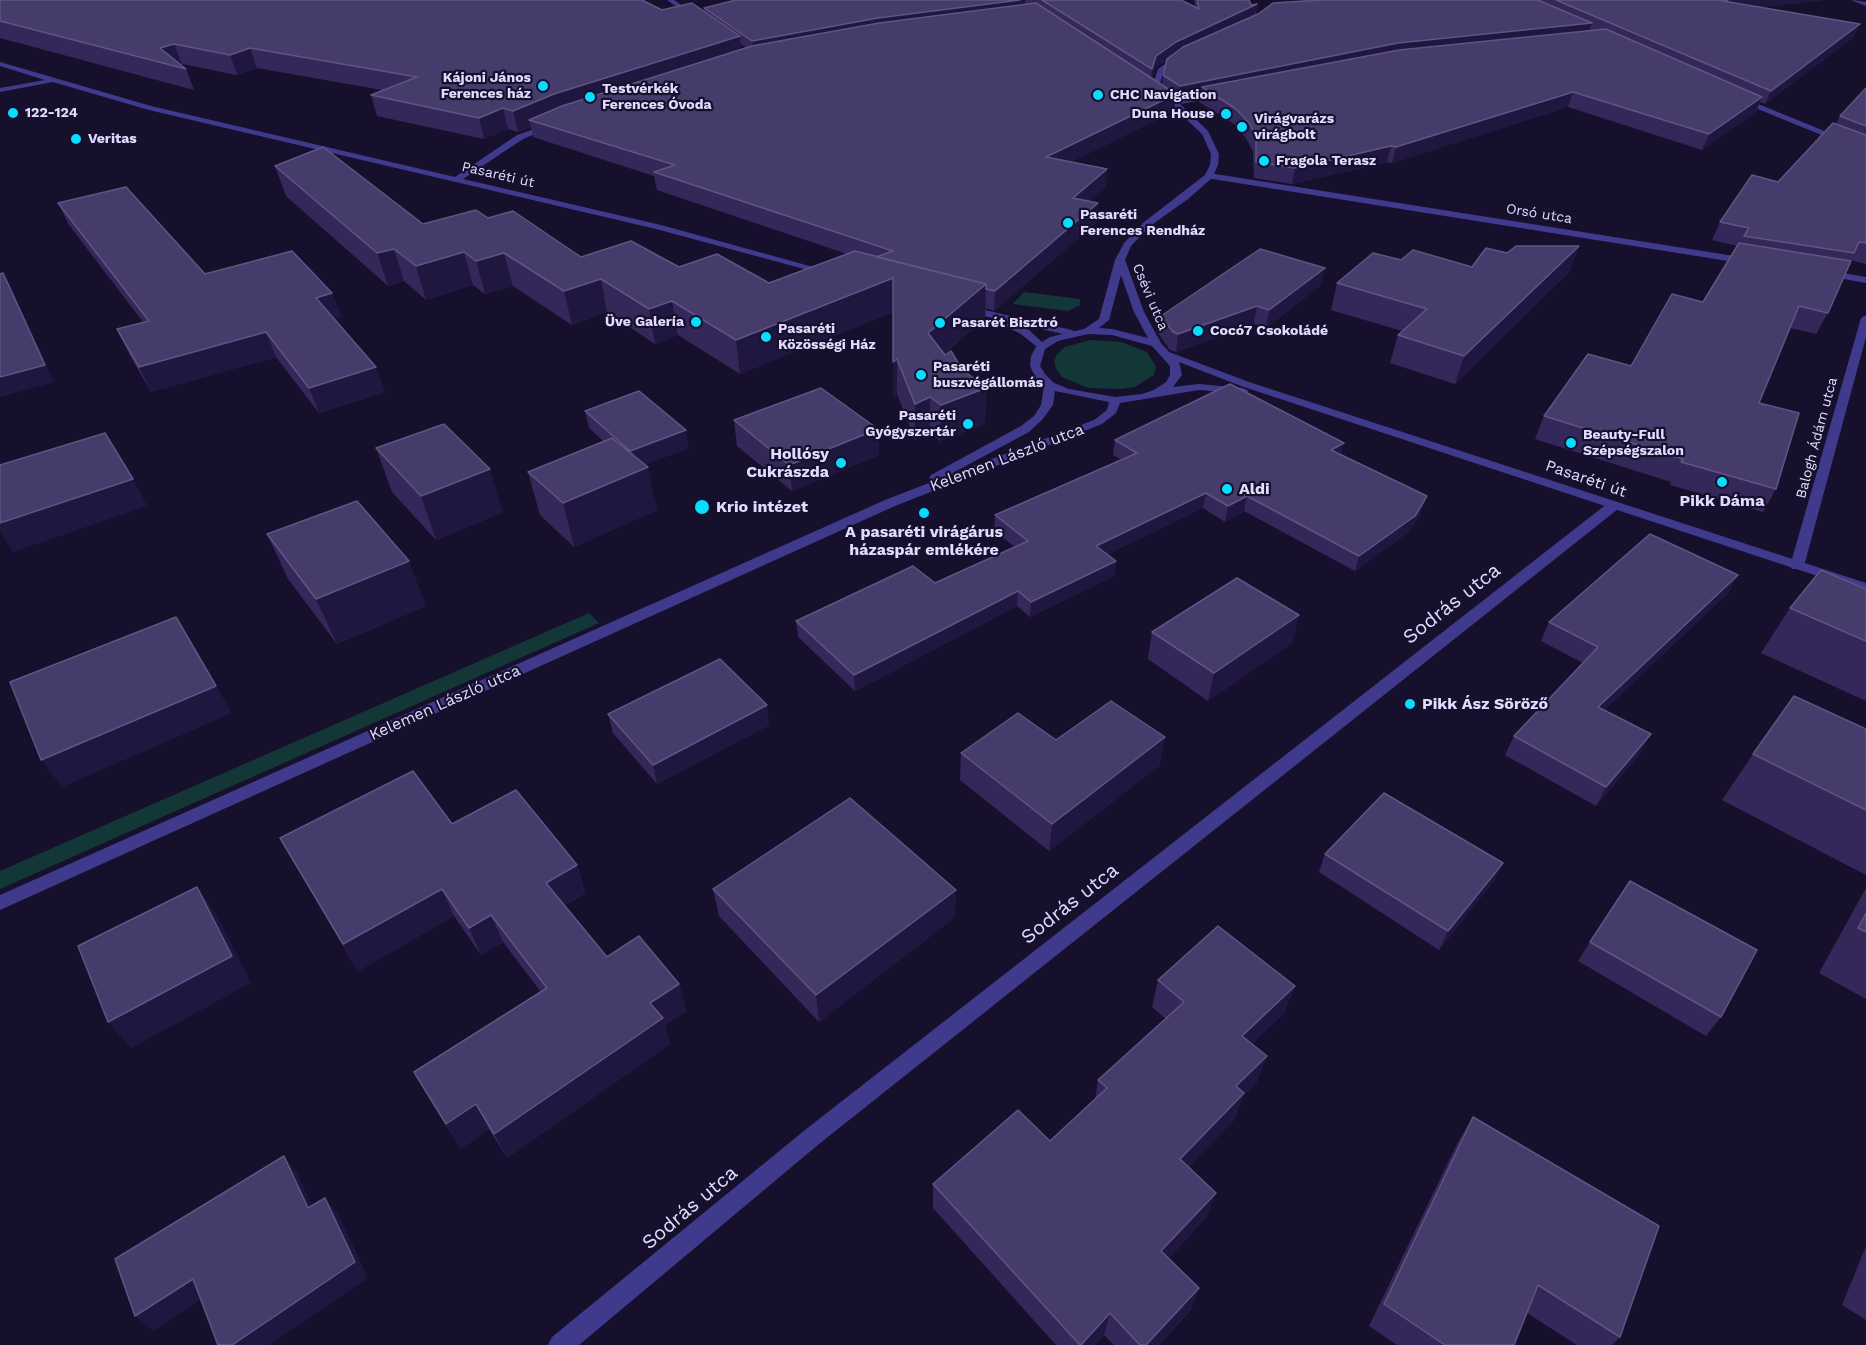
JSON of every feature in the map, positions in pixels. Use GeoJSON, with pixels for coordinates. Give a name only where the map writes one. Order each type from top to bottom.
{"type":"FeatureCollection","features":[{"type":"Feature","properties":{"kind":"street"},"geometry":{"type":"LineString","coordinates":[[670,0],[706,25]]}},
{"type":"Feature","properties":{"kind":"street"},"geometry":{"type":"LineString","coordinates":[[1855,0],[1866,4]]}},
{"type":"Feature","properties":{"kind":"street"},"geometry":{"type":"LineString","coordinates":[[1155,90],[1160,70],[1188,52]]}},
{"type":"Feature","properties":{"kind":"street","name":"Pasaréti út"},"geometry":{"type":"LineString","coordinates":[[0,64],[149,108],[658,227],[841,276]]}},
{"type":"Feature","properties":{"kind":"street"},"geometry":{"type":"LineString","coordinates":[[0,90],[53,81]]}},
{"type":"Feature","properties":{"kind":"street"},"geometry":{"type":"LineString","coordinates":[[1146,85],[1174,103],[1205,134],[1211,144],[1214,165],[1209,176]]}},
{"type":"Feature","properties":{"kind":"street"},"geometry":{"type":"LineString","coordinates":[[1174,103],[1227,93]]}},
{"type":"Feature","properties":{"kind":"street"},"geometry":{"type":"LineString","coordinates":[[1731,95],[1866,151]]}},
{"type":"Feature","properties":{"kind":"street"},"geometry":{"type":"LineString","coordinates":[[456,180],[520,137],[562,119]]}},
{"type":"Feature","properties":{"kind":"street","name":"Csévi utca"},"geometry":{"type":"LineString","coordinates":[[1088,331],[1104,320],[1119,260],[1127,245],[1148,224],[1185,198],[1209,176]]}},
{"type":"Feature","properties":{"kind":"street","name":"Orsó utca"},"geometry":{"type":"LineString","coordinates":[[1209,176],[1761,263]]}},
{"type":"Feature","properties":{"kind":"street","name":"Csévi utca"},"geometry":{"type":"LineString","coordinates":[[1119,260],[1139,312],[1156,344]]}},
{"type":"Feature","properties":{"kind":"street"},"geometry":{"type":"LineString","coordinates":[[1819,273],[1866,280]]}},
{"type":"Feature","properties":{"kind":"street"},"geometry":{"type":"LineString","coordinates":[[955,306],[1072,333]]}},
{"type":"Feature","properties":{"kind":"street"},"geometry":{"type":"LineString","coordinates":[[989,315],[1025,332],[1041,347]]}},
{"type":"Feature","properties":{"kind":"street","name":"Balogh Ádám utca"},"geometry":{"type":"LineString","coordinates":[[1797,566],[1866,318]]}},
{"type":"Feature","properties":{"kind":"street"},"geometry":{"type":"LineString","coordinates":[[1050,385],[1040,376],[1035,366],[1036,356],[1041,347],[1054,339],[1072,333],[1088,331],[1120,333],[1156,344],[1175,365],[1176,375],[1170,384],[1158,392]]}},
{"type":"Feature","properties":{"kind":"street","name":"Pasaréti út"},"geometry":{"type":"LineString","coordinates":[[1169,356],[1613,506],[1866,588]]}},
{"type":"Feature","properties":{"kind":"street","name":"Pasaréti út"},"geometry":{"type":"LineString","coordinates":[[1050,385],[1085,397],[1115,400],[1199,387],[1222,388],[1296,400]]}},
{"type":"Feature","properties":{"kind":"street","name":"Kelemen László utca"},"geometry":{"type":"LineString","coordinates":[[890,503],[1025,429],[1038,418],[1047,405],[1050,385]]}},
{"type":"Feature","properties":{"kind":"street","name":"Kelemen László utca"},"geometry":{"type":"LineString","coordinates":[[0,903],[890,503],[1098,422],[1112,411],[1115,400]]}},
{"type":"Feature","properties":{"kind":"street","name":"Sodrás utca"},"geometry":{"type":"LineString","coordinates":[[560,1345],[812,1137],[1613,506]]}},
{"type":"Feature","properties":{"kind":"green space"},"geometry":{"type":"Polygon","coordinates":[[[1024,292],[1080,299],[1080,305],[1068,311],[1013,304],[1024,292]]]}},
{"type":"Feature","properties":{"kind":"green space"},"geometry":{"type":"Polygon","coordinates":[[[1090,340],[1121,342],[1147,352],[1156,367],[1154,375],[1135,387],[1120,389],[1088,388],[1062,377],[1054,361],[1057,354],[1065,347],[1090,340]]]}},
{"type":"Feature","properties":{"kind":"green space"},"geometry":{"type":"Polygon","coordinates":[[[589,613],[599,623],[0,889],[0,871],[589,613]]]}},
{"type":"Feature","properties":{"kind":"building"},"geometry":{"type":"Polygon","coordinates":[[[0,0],[642,0],[662,10],[692,3],[740,36],[554,94],[513,111],[503,108],[479,118],[371,95],[417,77],[250,48],[230,55],[174,44],[160,48],[186,69],[0,21],[0,0]]]}},
{"type":"Feature","properties":{"kind":"building"},"geometry":{"type":"Polygon","coordinates":[[[736,0],[1020,0],[878,18],[752,41],[704,8],[736,0]]]}},
{"type":"Feature","properties":{"kind":"building"},"geometry":{"type":"Polygon","coordinates":[[[1042,0],[1181,0],[1199,9],[1197,0],[1249,0],[1251,5],[1257,4],[1176,42],[1156,56],[1152,69],[1042,0]]]}},
{"type":"Feature","properties":{"kind":"building"},"geometry":{"type":"Polygon","coordinates":[[[1320,0],[1540,0],[1592,23],[1398,43],[1180,86],[1163,75],[1167,59],[1183,47],[1258,14],[1273,3],[1320,0]]]}},
{"type":"Feature","properties":{"kind":"building"},"geometry":{"type":"Polygon","coordinates":[[[1556,0],[1728,0],[1723,1],[1860,24],[1771,91],[1556,0]]]}},
{"type":"Feature","properties":{"kind":"building"},"geometry":{"type":"Polygon","coordinates":[[[1036,3],[1176,94],[1046,157],[1107,169],[1073,198],[1098,203],[995,291],[986,289],[986,284],[876,257],[893,251],[654,172],[675,165],[529,120],[562,106],[752,46],[879,23],[1036,3]]]}},
{"type":"Feature","properties":{"kind":"building"},"geometry":{"type":"Polygon","coordinates":[[[1606,29],[1762,97],[1709,134],[1573,92],[1396,147],[1391,146],[1295,168],[1256,162],[1256,136],[1249,123],[1236,109],[1202,87],[1399,50],[1606,29]]]}},
{"type":"Feature","properties":{"kind":"building"},"geometry":{"type":"Polygon","coordinates":[[[1866,88],[1866,126],[1840,116],[1866,88]]]}},
{"type":"Feature","properties":{"kind":"building"},"geometry":{"type":"Polygon","coordinates":[[[1833,123],[1866,135],[1866,243],[1859,242],[1854,253],[1744,236],[1749,228],[1720,222],[1752,175],[1778,182],[1833,123]]]}},
{"type":"Feature","properties":{"kind":"building"},"geometry":{"type":"Polygon","coordinates":[[[323,147],[423,224],[476,210],[488,218],[513,211],[581,257],[631,241],[679,267],[717,254],[769,283],[855,251],[986,284],[928,333],[945,355],[951,351],[962,369],[986,388],[941,405],[930,397],[915,404],[897,359],[893,362],[893,278],[736,340],[672,301],[649,309],[601,279],[564,291],[504,253],[476,261],[464,252],[416,266],[394,249],[377,253],[275,166],[323,147]]]}},
{"type":"Feature","properties":{"kind":"building"},"geometry":{"type":"Polygon","coordinates":[[[126,187],[205,274],[292,251],[332,293],[316,298],[376,367],[309,388],[266,332],[139,367],[117,329],[149,321],[58,203],[126,187]]]}},
{"type":"Feature","properties":{"kind":"building"},"geometry":{"type":"Polygon","coordinates":[[[1739,243],[1851,261],[1828,313],[1799,306],[1759,403],[1799,413],[1776,489],[1681,462],[1683,459],[1544,416],[1588,354],[1631,366],[1672,294],[1703,302],[1739,243]]]}},
{"type":"Feature","properties":{"kind":"building"},"geometry":{"type":"Polygon","coordinates":[[[1516,246],[1579,246],[1464,356],[1398,335],[1427,309],[1337,283],[1373,253],[1401,260],[1413,250],[1472,267],[1486,248],[1507,253],[1516,246]]]}},
{"type":"Feature","properties":{"kind":"building"},"geometry":{"type":"Polygon","coordinates":[[[1260,249],[1325,268],[1269,310],[1257,306],[1178,334],[1173,332],[1161,316],[1260,249]]]}},
{"type":"Feature","properties":{"kind":"building"},"geometry":{"type":"Polygon","coordinates":[[[3,273],[45,365],[0,377],[0,274],[3,273]]]}},
{"type":"Feature","properties":{"kind":"building"},"geometry":{"type":"Polygon","coordinates":[[[1230,384],[1344,443],[1331,450],[1427,496],[1415,516],[1359,556],[1247,496],[1228,506],[1206,493],[1096,546],[1116,561],[1031,602],[1018,591],[854,675],[796,621],[913,566],[935,583],[1028,541],[995,515],[1137,453],[1115,440],[1230,384]]]}},
{"type":"Feature","properties":{"kind":"building"},"geometry":{"type":"Polygon","coordinates":[[[821,388],[878,429],[789,465],[734,420],[821,388]]]}},
{"type":"Feature","properties":{"kind":"building"},"geometry":{"type":"Polygon","coordinates":[[[639,391],[686,430],[630,451],[585,411],[639,391]]]}},
{"type":"Feature","properties":{"kind":"building"},"geometry":{"type":"Polygon","coordinates":[[[444,424],[490,469],[421,496],[376,448],[444,424]]]}},
{"type":"Feature","properties":{"kind":"building"},"geometry":{"type":"Polygon","coordinates":[[[105,433],[133,479],[0,523],[0,465],[105,433]]]}},
{"type":"Feature","properties":{"kind":"building"},"geometry":{"type":"Polygon","coordinates":[[[612,438],[648,467],[563,503],[528,472],[612,438]]]}},
{"type":"Feature","properties":{"kind":"building"},"geometry":{"type":"Polygon","coordinates":[[[357,501],[409,561],[316,599],[267,534],[357,501]]]}},
{"type":"Feature","properties":{"kind":"building"},"geometry":{"type":"Polygon","coordinates":[[[1650,534],[1738,575],[1598,707],[1651,734],[1606,787],[1514,736],[1598,647],[1549,622],[1650,534]]]}},
{"type":"Feature","properties":{"kind":"building"},"geometry":{"type":"Polygon","coordinates":[[[1821,570],[1866,589],[1866,641],[1790,608],[1821,570]]]}},
{"type":"Feature","properties":{"kind":"building"},"geometry":{"type":"Polygon","coordinates":[[[1237,578],[1299,615],[1214,673],[1152,632],[1237,578]]]}},
{"type":"Feature","properties":{"kind":"building"},"geometry":{"type":"Polygon","coordinates":[[[176,617],[216,686],[41,760],[10,682],[176,617]]]}},
{"type":"Feature","properties":{"kind":"building"},"geometry":{"type":"Polygon","coordinates":[[[720,659],[767,705],[653,765],[608,714],[720,659]]]}},
{"type":"Feature","properties":{"kind":"building"},"geometry":{"type":"Polygon","coordinates":[[[1794,696],[1866,729],[1866,810],[1753,754],[1794,696]]]}},
{"type":"Feature","properties":{"kind":"building"},"geometry":{"type":"Polygon","coordinates":[[[1111,701],[1165,737],[1052,824],[961,753],[1018,713],[1056,740],[1111,701]]]}},
{"type":"Feature","properties":{"kind":"building"},"geometry":{"type":"Polygon","coordinates":[[[413,771],[452,824],[516,790],[577,865],[546,883],[607,957],[639,936],[679,984],[650,1003],[663,1018],[494,1134],[476,1104],[446,1124],[414,1072],[547,988],[491,915],[469,928],[442,889],[343,944],[280,838],[413,771]]]}},
{"type":"Feature","properties":{"kind":"building"},"geometry":{"type":"Polygon","coordinates":[[[1384,793],[1503,863],[1448,931],[1325,854],[1384,793]]]}},
{"type":"Feature","properties":{"kind":"building"},"geometry":{"type":"Polygon","coordinates":[[[850,798],[956,890],[816,995],[713,889],[850,798]]]}},
{"type":"Feature","properties":{"kind":"building"},"geometry":{"type":"Polygon","coordinates":[[[1630,881],[1757,950],[1721,1017],[1590,942],[1630,881]]]}},
{"type":"Feature","properties":{"kind":"building"},"geometry":{"type":"Polygon","coordinates":[[[197,887],[232,956],[108,1022],[78,946],[197,887]]]}},
{"type":"Feature","properties":{"kind":"building"},"geometry":{"type":"Polygon","coordinates":[[[1866,913],[1866,932],[1858,928],[1866,913]]]}},
{"type":"Feature","properties":{"kind":"building"},"geometry":{"type":"Polygon","coordinates":[[[1218,926],[1295,986],[1242,1036],[1267,1056],[1236,1086],[1244,1093],[1180,1159],[1216,1193],[1161,1251],[1199,1288],[1146,1345],[1140,1345],[1110,1313],[1080,1345],[933,1184],[1018,1110],[1050,1141],[1107,1088],[1098,1080],[1184,1002],[1158,980],[1218,926]]]}},
{"type":"Feature","properties":{"kind":"building"},"geometry":{"type":"Polygon","coordinates":[[[1473,1117],[1659,1226],[1620,1337],[1538,1285],[1514,1345],[1445,1345],[1384,1304],[1473,1117]]]}},
{"type":"Feature","properties":{"kind":"building"},"geometry":{"type":"Polygon","coordinates":[[[284,1156],[308,1208],[325,1198],[355,1262],[232,1345],[218,1345],[193,1279],[135,1316],[115,1259],[284,1156]]]}},
{"type":"Feature","properties":{"kind":"place","name":"Kájoni János Ferences ház"},"geometry":{"type":"Point","coordinates":[543,86]}},
{"type":"Feature","properties":{"kind":"place","name":"CHC Navigation"},"geometry":{"type":"Point","coordinates":[1098,95]}},
{"type":"Feature","properties":{"kind":"place","name":"Testvérkék Ferences Óvoda"},"geometry":{"type":"Point","coordinates":[590,97]}},
{"type":"Feature","properties":{"kind":"place","name":"122-124"},"geometry":{"type":"Point","coordinates":[13,113]}},
{"type":"Feature","properties":{"kind":"place","name":"Duna House"},"geometry":{"type":"Point","coordinates":[1226,114]}},
{"type":"Feature","properties":{"kind":"place","name":"Virágvarázs virágbolt"},"geometry":{"type":"Point","coordinates":[1242,127]}},
{"type":"Feature","properties":{"kind":"place","name":"Veritas"},"geometry":{"type":"Point","coordinates":[76,139]}},
{"type":"Feature","properties":{"kind":"place","name":"Fragola Terasz"},"geometry":{"type":"Point","coordinates":[1264,161]}},
{"type":"Feature","properties":{"kind":"place","name":"Pasaréti Ferences Rendház"},"geometry":{"type":"Point","coordinates":[1068,223]}},
{"type":"Feature","properties":{"kind":"place","name":"Üve Galería"},"geometry":{"type":"Point","coordinates":[696,322]}},
{"type":"Feature","properties":{"kind":"place","name":"Pasarét Bisztró"},"geometry":{"type":"Point","coordinates":[940,323]}},
{"type":"Feature","properties":{"kind":"place","name":"Cocó7 Csokoládé"},"geometry":{"type":"Point","coordinates":[1198,331]}},
{"type":"Feature","properties":{"kind":"place","name":"Pasaréti Közösségi Ház"},"geometry":{"type":"Point","coordinates":[766,337]}},
{"type":"Feature","properties":{"kind":"place","name":"Pasaréti buszvégállomás"},"geometry":{"type":"Point","coordinates":[921,375]}},
{"type":"Feature","properties":{"kind":"place","name":"Pasaréti Gyógyszertár"},"geometry":{"type":"Point","coordinates":[968,424]}},
{"type":"Feature","properties":{"kind":"place","name":"Beauty-Full Szépségszalon"},"geometry":{"type":"Point","coordinates":[1571,443]}},
{"type":"Feature","properties":{"kind":"place","name":"Hollósy Cukrászda"},"geometry":{"type":"Point","coordinates":[841,463]}},
{"type":"Feature","properties":{"kind":"place","name":"Pikk Dáma"},"geometry":{"type":"Point","coordinates":[1722,482]}},
{"type":"Feature","properties":{"kind":"place","name":"Aldi"},"geometry":{"type":"Point","coordinates":[1227,489]}},
{"type":"Feature","properties":{"kind":"place","name":"Krio intézet"},"geometry":{"type":"Point","coordinates":[702,507]}},
{"type":"Feature","properties":{"kind":"place","name":"A pasaréti virágárus házaspár emlékére"},"geometry":{"type":"Point","coordinates":[924,513]}},
{"type":"Feature","properties":{"kind":"place","name":"Pikk Ász Söröző"},"geometry":{"type":"Point","coordinates":[1410,704]}}]}
